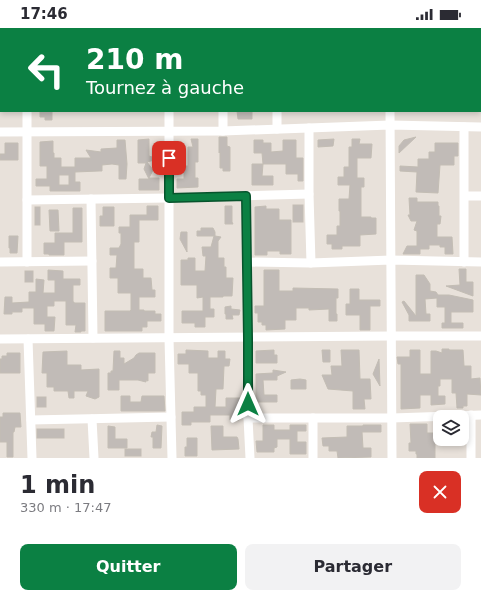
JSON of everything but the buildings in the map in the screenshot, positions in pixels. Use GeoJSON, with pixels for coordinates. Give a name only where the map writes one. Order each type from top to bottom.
{"type":"FeatureCollection","features":[{"type":"Feature","properties":{"kind":"street"},"geometry":{"type":"LineString","coordinates":[[27,112],[27,262]]}},
{"type":"Feature","properties":{"kind":"street"},"geometry":{"type":"LineString","coordinates":[[169,112],[172,458]]}},
{"type":"Feature","properties":{"kind":"street"},"geometry":{"type":"LineString","coordinates":[[223,112],[223,131]]}},
{"type":"Feature","properties":{"kind":"street"},"geometry":{"type":"LineString","coordinates":[[277,112],[277,129]]}},
{"type":"Feature","properties":{"kind":"street"},"geometry":{"type":"LineString","coordinates":[[390,112],[392,458]]}},
{"type":"Feature","properties":{"kind":"street"},"geometry":{"type":"LineString","coordinates":[[0,132],[169,132],[390,125],[481,127]]}},
{"type":"Feature","properties":{"kind":"street"},"geometry":{"type":"LineString","coordinates":[[464,127],[464,262]]}},
{"type":"Feature","properties":{"kind":"street"},"geometry":{"type":"LineString","coordinates":[[309,128],[311,263]]}},
{"type":"Feature","properties":{"kind":"street"},"geometry":{"type":"LineString","coordinates":[[27,200],[309,194]]}},
{"type":"Feature","properties":{"kind":"street"},"geometry":{"type":"LineString","coordinates":[[246,196],[248,418],[250,458]]}},
{"type":"Feature","properties":{"kind":"street"},"geometry":{"type":"LineString","coordinates":[[465,196],[481,196]]}},
{"type":"Feature","properties":{"kind":"street"},"geometry":{"type":"LineString","coordinates":[[91,199],[93,338]]}},
{"type":"Feature","properties":{"kind":"street"},"geometry":{"type":"LineString","coordinates":[[247,262],[311,263],[390,260],[481,262]]}},
{"type":"Feature","properties":{"kind":"street"},"geometry":{"type":"LineString","coordinates":[[0,262],[92,261]]}},
{"type":"Feature","properties":{"kind":"street"},"geometry":{"type":"LineString","coordinates":[[0,339],[481,336]]}},
{"type":"Feature","properties":{"kind":"street"},"geometry":{"type":"LineString","coordinates":[[28,339],[32,458]]}},
{"type":"Feature","properties":{"kind":"street"},"geometry":{"type":"LineString","coordinates":[[471,415],[471,458]]}},
{"type":"Feature","properties":{"kind":"street"},"geometry":{"type":"LineString","coordinates":[[248,418],[392,418],[481,415]]}},
{"type":"Feature","properties":{"kind":"street"},"geometry":{"type":"LineString","coordinates":[[31,420],[171,417]]}},
{"type":"Feature","properties":{"kind":"street"},"geometry":{"type":"LineString","coordinates":[[313,418],[313,458]]}},
{"type":"Feature","properties":{"kind":"street"},"geometry":{"type":"LineString","coordinates":[[92,419],[94,458]]}},
{"type":"Feature","properties":{"kind":"route"},"geometry":{"type":"LineString","coordinates":[[169,158],[169,198],[246,196],[248,404]]}}]}
